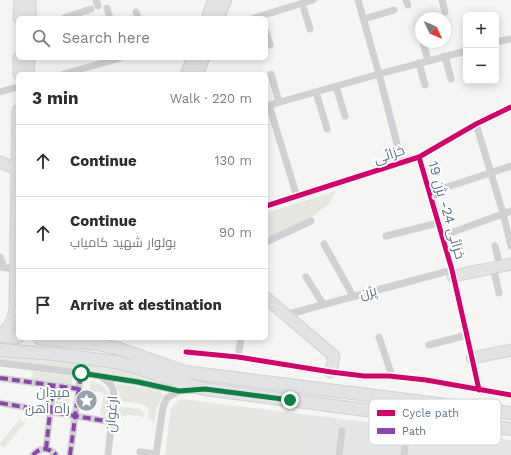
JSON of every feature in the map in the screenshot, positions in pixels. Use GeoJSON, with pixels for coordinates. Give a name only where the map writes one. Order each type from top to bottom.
{"type":"FeatureCollection","features":[{"type":"Feature","properties":{"kind":"main road"},"geometry":{"type":"LineString","coordinates":[[19,16],[20,0]]}},
{"type":"Feature","properties":{"kind":"main road"},"geometry":{"type":"LineString","coordinates":[[30,0],[30,16]]}},
{"type":"Feature","properties":{"kind":"main road"},"geometry":{"type":"LineString","coordinates":[[209,16],[214,0]]}},
{"type":"Feature","properties":{"kind":"main road"},"geometry":{"type":"LineString","coordinates":[[219,16],[225,0]]}},
{"type":"Feature","properties":{"kind":"main road"},"geometry":{"type":"LineString","coordinates":[[19,60],[19,72]]}},
{"type":"Feature","properties":{"kind":"main road"},"geometry":{"type":"LineString","coordinates":[[28,72],[29,60]]}},
{"type":"Feature","properties":{"kind":"main road"},"geometry":{"type":"LineString","coordinates":[[188,72],[192,60]]}},
{"type":"Feature","properties":{"kind":"main road"},"geometry":{"type":"LineString","coordinates":[[198,72],[202,60]]}},
{"type":"Feature","properties":{"kind":"main road"},"geometry":{"type":"LineString","coordinates":[[0,162],[16,168]]}},
{"type":"Feature","properties":{"kind":"main road"},"geometry":{"type":"LineString","coordinates":[[452,273],[511,264]]}},
{"type":"Feature","properties":{"kind":"main road"},"geometry":{"type":"LineString","coordinates":[[0,333],[11,324],[15,311],[16,269]]}},
{"type":"Feature","properties":{"kind":"main road"},"geometry":{"type":"LineString","coordinates":[[268,300],[334,356],[331,372]]}},
{"type":"Feature","properties":{"kind":"main road"},"geometry":{"type":"LineString","coordinates":[[0,336],[16,337]]}},
{"type":"Feature","properties":{"kind":"main road"},"geometry":{"type":"LineString","coordinates":[[74,340],[120,349],[185,372],[400,399]]}},
{"type":"Feature","properties":{"kind":"main road"},"geometry":{"type":"LineString","coordinates":[[112,340],[120,349]]}},
{"type":"Feature","properties":{"kind":"main road"},"geometry":{"type":"LineString","coordinates":[[0,350],[55,354],[116,362],[205,389],[369,410]]}},
{"type":"Feature","properties":{"kind":"main road"},"geometry":{"type":"LineString","coordinates":[[472,358],[511,350]]}},
{"type":"Feature","properties":{"kind":"main road"},"geometry":{"type":"LineString","coordinates":[[501,412],[511,413]]}},
{"type":"Feature","properties":{"kind":"main road"},"geometry":{"type":"LineString","coordinates":[[501,428],[511,429]]}},
{"type":"Feature","properties":{"kind":"street"},"geometry":{"type":"LineString","coordinates":[[262,16],[311,0]]}},
{"type":"Feature","properties":{"kind":"street"},"geometry":{"type":"LineString","coordinates":[[358,0],[402,163]]}},
{"type":"Feature","properties":{"kind":"street"},"geometry":{"type":"LineString","coordinates":[[442,0],[445,12]]}},
{"type":"Feature","properties":{"kind":"street"},"geometry":{"type":"LineString","coordinates":[[302,3],[310,29]]}},
{"type":"Feature","properties":{"kind":"street"},"geometry":{"type":"LineString","coordinates":[[107,8],[109,16]]}},
{"type":"Feature","properties":{"kind":"street"},"geometry":{"type":"LineString","coordinates":[[71,16],[91,10]]}},
{"type":"Feature","properties":{"kind":"street"},"geometry":{"type":"LineString","coordinates":[[364,19],[394,10]]}},
{"type":"Feature","properties":{"kind":"street"},"geometry":{"type":"LineString","coordinates":[[268,38],[270,45]]}},
{"type":"Feature","properties":{"kind":"street"},"geometry":{"type":"LineString","coordinates":[[499,41],[511,39]]}},
{"type":"Feature","properties":{"kind":"street"},"geometry":{"type":"LineString","coordinates":[[425,48],[428,61]]}},
{"type":"Feature","properties":{"kind":"street"},"geometry":{"type":"LineString","coordinates":[[297,196],[268,106],[463,51]]}},
{"type":"Feature","properties":{"kind":"street"},"geometry":{"type":"LineString","coordinates":[[444,56],[451,79]]}},
{"type":"Feature","properties":{"kind":"street"},"geometry":{"type":"LineString","coordinates":[[71,72],[113,60]]}},
{"type":"Feature","properties":{"kind":"street"},"geometry":{"type":"LineString","coordinates":[[419,63],[425,85]]}},
{"type":"Feature","properties":{"kind":"street"},"geometry":{"type":"LineString","coordinates":[[271,74],[279,102]]}},
{"type":"Feature","properties":{"kind":"street"},"geometry":{"type":"LineString","coordinates":[[336,86],[345,116]]}},
{"type":"Feature","properties":{"kind":"street"},"geometry":{"type":"LineString","coordinates":[[0,92],[16,88]]}},
{"type":"Feature","properties":{"kind":"street"},"geometry":{"type":"LineString","coordinates":[[316,92],[327,129]]}},
{"type":"Feature","properties":{"kind":"street","name":"خزائی"},"geometry":{"type":"LineString","coordinates":[[268,205],[419,157],[476,124],[511,107]]}},
{"type":"Feature","properties":{"kind":"street"},"geometry":{"type":"LineString","coordinates":[[476,124],[503,213],[511,246]]}},
{"type":"Feature","properties":{"kind":"street","name":"خزائی 24- پژن 19"},"geometry":{"type":"LineString","coordinates":[[419,157],[452,273],[479,390]]}},
{"type":"Feature","properties":{"kind":"street"},"geometry":{"type":"LineString","coordinates":[[430,193],[511,166]]}},
{"type":"Feature","properties":{"kind":"street"},"geometry":{"type":"LineString","coordinates":[[442,236],[511,211]]}},
{"type":"Feature","properties":{"kind":"street"},"geometry":{"type":"LineString","coordinates":[[268,241],[311,221]]}},
{"type":"Feature","properties":{"kind":"street"},"geometry":{"type":"LineString","coordinates":[[386,236],[438,222]]}},
{"type":"Feature","properties":{"kind":"street"},"geometry":{"type":"LineString","coordinates":[[324,244],[353,296]]}},
{"type":"Feature","properties":{"kind":"street"},"geometry":{"type":"LineString","coordinates":[[495,246],[499,293]]}},
{"type":"Feature","properties":{"kind":"street"},"geometry":{"type":"LineString","coordinates":[[0,257],[2,267],[16,269]]}},
{"type":"Feature","properties":{"kind":"street","name":"پژن"},"geometry":{"type":"LineString","coordinates":[[285,315],[353,296],[452,273]]}},
{"type":"Feature","properties":{"kind":"street"},"geometry":{"type":"LineString","coordinates":[[306,277],[323,304]]}},
{"type":"Feature","properties":{"kind":"street"},"geometry":{"type":"LineString","coordinates":[[429,345],[467,336]]}},
{"type":"Feature","properties":{"kind":"street"},"geometry":{"type":"LineString","coordinates":[[379,337],[392,376]]}},
{"type":"Feature","properties":{"kind":"street"},"geometry":{"type":"LineString","coordinates":[[238,357],[240,340]]}},
{"type":"Feature","properties":{"kind":"street"},"geometry":{"type":"LineString","coordinates":[[186,352],[238,357],[364,376],[392,376],[426,380],[511,395]]}},
{"type":"Feature","properties":{"kind":"street"},"geometry":{"type":"LineString","coordinates":[[0,363],[81,373],[138,382],[179,391],[205,389]]}},
{"type":"Feature","properties":{"kind":"street"},"geometry":{"type":"LineString","coordinates":[[70,455],[81,373]]}},
{"type":"Feature","properties":{"kind":"street","name":"ارغوان"},"geometry":{"type":"LineString","coordinates":[[102,377],[113,388],[114,402],[108,455]]}},
{"type":"Feature","properties":{"kind":"street"},"geometry":{"type":"LineString","coordinates":[[0,378],[79,389]]}},
{"type":"Feature","properties":{"kind":"street"},"geometry":{"type":"LineString","coordinates":[[46,449],[53,386]]}},
{"type":"Feature","properties":{"kind":"street"},"geometry":{"type":"LineString","coordinates":[[140,452],[156,455],[163,407],[167,398],[179,391]]}},
{"type":"Feature","properties":{"kind":"street"},"geometry":{"type":"LineString","coordinates":[[0,403],[111,422]]}},
{"type":"Feature","properties":{"kind":"street"},"geometry":{"type":"LineString","coordinates":[[339,455],[342,431]]}},
{"type":"Feature","properties":{"kind":"street"},"geometry":{"type":"LineString","coordinates":[[404,455],[405,445]]}},
{"type":"Feature","properties":{"kind":"street"},"geometry":{"type":"LineString","coordinates":[[34,455],[42,449],[51,450],[56,455]]}},
{"type":"Feature","properties":{"kind":"shaded area"},"geometry":{"type":"Polygon","coordinates":[[[336,191],[329,204],[309,219],[268,237],[268,212],[336,191]]]}},
{"type":"Feature","properties":{"kind":"shaded area"},"geometry":{"type":"Polygon","coordinates":[[[0,355],[82,363],[115,368],[150,377],[183,388],[144,379],[101,372],[0,360],[0,355]]]}},
{"type":"Feature","properties":{"kind":"shaded area"},"geometry":{"type":"Polygon","coordinates":[[[30,371],[73,376],[71,386],[29,380],[34,375],[30,371]]]}},
{"type":"Feature","properties":{"kind":"shaded area"},"geometry":{"type":"Polygon","coordinates":[[[91,381],[103,386],[108,393],[110,405],[105,416],[100,415],[104,393],[89,391],[91,381]]]}},
{"type":"Feature","properties":{"kind":"shaded area"},"geometry":{"type":"Polygon","coordinates":[[[117,384],[160,390],[163,395],[156,409],[154,425],[152,420],[148,418],[148,408],[142,404],[122,401],[116,386],[117,384]]]}},
{"type":"Feature","properties":{"kind":"shaded area"},"geometry":{"type":"Polygon","coordinates":[[[65,389],[71,390],[67,411],[55,409],[56,401],[63,402],[65,389]]]}},
{"type":"Feature","properties":{"kind":"shaded area"},"geometry":{"type":"Polygon","coordinates":[[[180,399],[369,422],[369,445],[501,445],[501,439],[511,440],[511,455],[165,455],[171,408],[180,399]]]}},
{"type":"Feature","properties":{"kind":"shaded area"},"geometry":{"type":"Polygon","coordinates":[[[183,402],[309,419],[304,455],[167,455],[174,410],[183,402]]]}},
{"type":"Feature","properties":{"kind":"shaded area"},"geometry":{"type":"Polygon","coordinates":[[[120,407],[140,409],[144,413],[144,417],[127,415],[118,420],[120,407]]]}},
{"type":"Feature","properties":{"kind":"shaded area"},"geometry":{"type":"Polygon","coordinates":[[[20,419],[25,423],[4,448],[0,445],[0,443],[20,419]]]}},
{"type":"Feature","properties":{"kind":"marked path"},"geometry":{"type":"LineString","coordinates":[[70,455],[81,373]]}},
{"type":"Feature","properties":{"kind":"marked path"},"geometry":{"type":"LineString","coordinates":[[0,378],[79,389]]}},
{"type":"Feature","properties":{"kind":"marked path"},"geometry":{"type":"LineString","coordinates":[[46,449],[53,386]]}},
{"type":"Feature","properties":{"kind":"marked path"},"geometry":{"type":"LineString","coordinates":[[0,403],[111,422]]}},
{"type":"Feature","properties":{"kind":"marked path"},"geometry":{"type":"LineString","coordinates":[[33,455],[42,449],[50,450],[56,455]]}},
{"type":"Feature","properties":{"kind":"cycle path"},"geometry":{"type":"LineString","coordinates":[[268,205],[419,157],[476,124],[511,107]]}},
{"type":"Feature","properties":{"kind":"cycle path"},"geometry":{"type":"LineString","coordinates":[[419,157],[452,270],[479,390]]}},
{"type":"Feature","properties":{"kind":"cycle path"},"geometry":{"type":"LineString","coordinates":[[186,352],[238,357],[364,376],[389,376],[426,380],[511,395]]}},
{"type":"Feature","properties":{"kind":"place","name":"میدان راه آهن"},"geometry":{"type":"Point","coordinates":[86,400]}},
{"type":"Feature","properties":{"kind":"route"},"geometry":{"type":"LineString","coordinates":[[81,373],[138,382],[179,391],[205,389],[290,400]]}}]}
